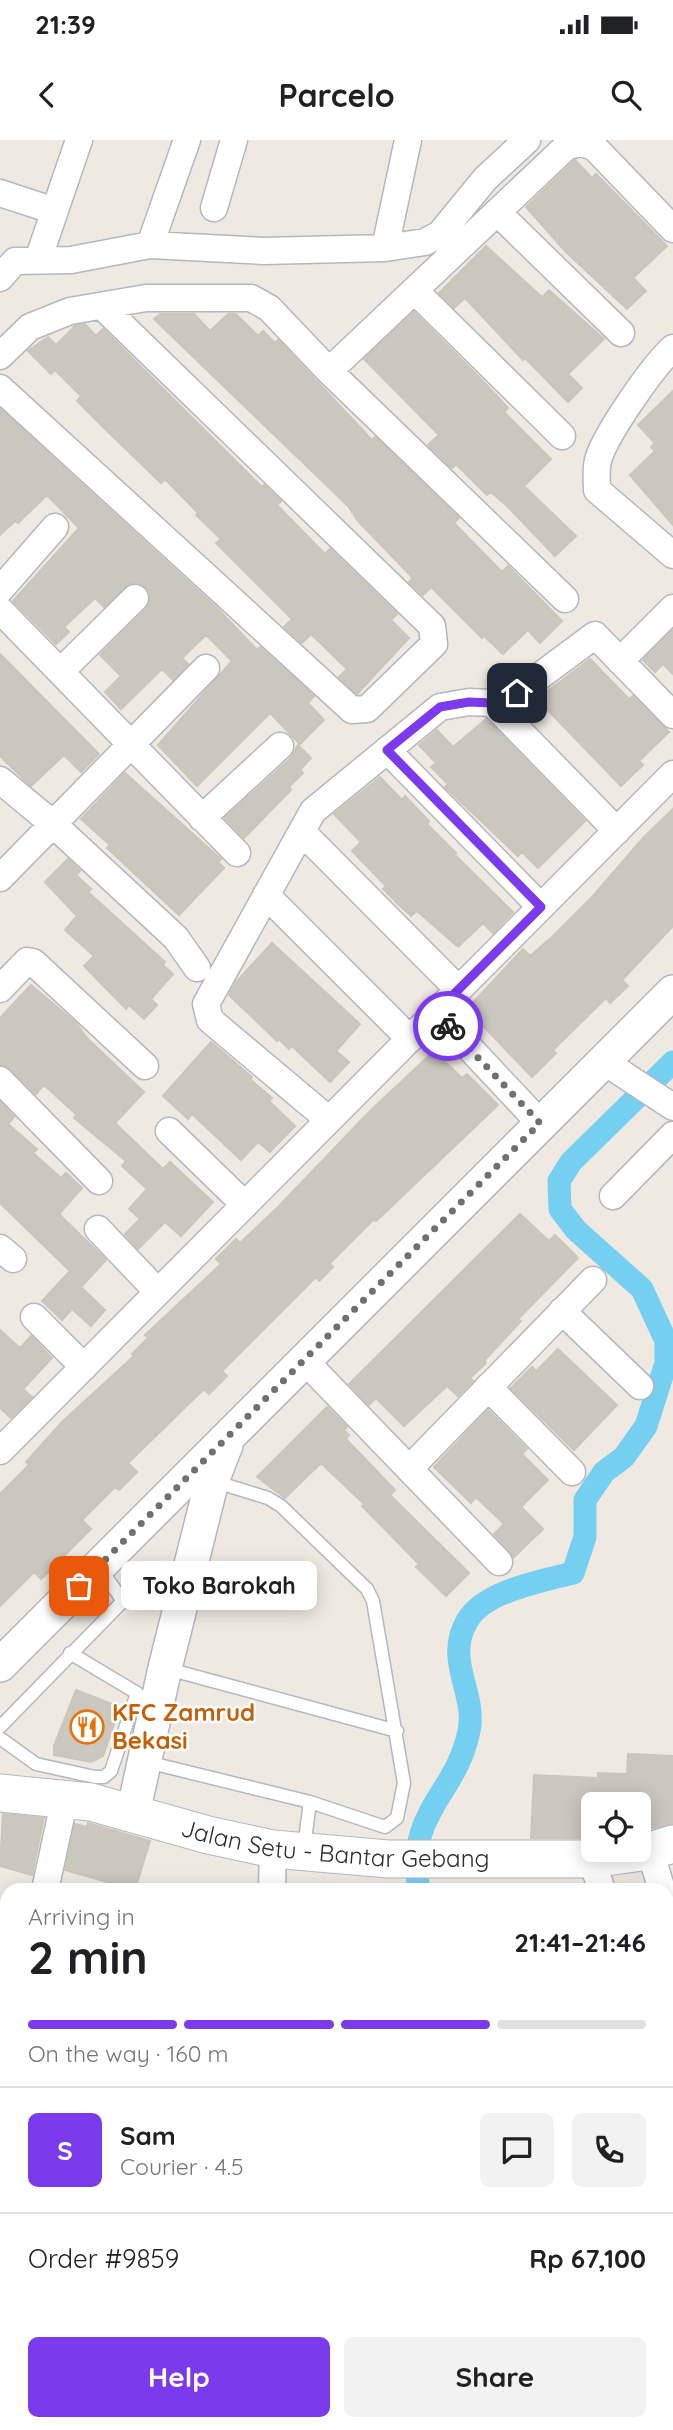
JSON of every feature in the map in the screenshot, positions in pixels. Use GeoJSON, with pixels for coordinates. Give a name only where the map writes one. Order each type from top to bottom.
{"type":"FeatureCollection","features":[{"type":"Feature","properties":{"kind":"main road","name":"Jalan Setu - Bantar Gebang"},"geometry":{"type":"LineString","coordinates":[[26,1782],[65,1798],[133,1813],[208,1835],[288,1850],[388,1859],[469,1860],[596,1875],[661,1847]]}},
{"type":"Feature","properties":{"kind":"street"},"geometry":{"type":"LineString","coordinates":[[13,261],[55,212],[79,140]]}},
{"type":"Feature","properties":{"kind":"street"},"geometry":{"type":"LineString","coordinates":[[150,245],[187,140]]}},
{"type":"Feature","properties":{"kind":"street"},"geometry":{"type":"LineString","coordinates":[[214,208],[234,140]]}},
{"type":"Feature","properties":{"kind":"street"},"geometry":{"type":"LineString","coordinates":[[386,248],[408,140]]}},
{"type":"Feature","properties":{"kind":"street"},"geometry":{"type":"LineString","coordinates":[[13,261],[71,260],[150,245],[264,251],[386,248],[433,239],[485,179],[527,140]]}},
{"type":"Feature","properties":{"kind":"street"},"geometry":{"type":"LineString","coordinates":[[328,371],[567,146],[581,143],[594,147],[673,229]]}},
{"type":"Feature","properties":{"kind":"street"},"geometry":{"type":"LineString","coordinates":[[0,193],[55,212]]}},
{"type":"Feature","properties":{"kind":"street"},"geometry":{"type":"LineString","coordinates":[[497,212],[621,333]]}},
{"type":"Feature","properties":{"kind":"street"},"geometry":{"type":"LineString","coordinates":[[415,291],[562,436]]}},
{"type":"Feature","properties":{"kind":"street"},"geometry":{"type":"LineString","coordinates":[[0,356],[30,327],[70,311],[146,298],[251,298],[269,308],[328,371],[565,599]]}},
{"type":"Feature","properties":{"kind":"street"},"geometry":{"type":"LineString","coordinates":[[0,388],[352,710],[367,709],[434,643],[432,625],[103,307]]}},
{"type":"Feature","properties":{"kind":"street"},"geometry":{"type":"LineString","coordinates":[[668,364],[601,451],[597,460],[597,490],[673,555]]}},
{"type":"Feature","properties":{"kind":"street"},"geometry":{"type":"LineString","coordinates":[[0,590],[55,527]]}},
{"type":"Feature","properties":{"kind":"street"},"geometry":{"type":"LineString","coordinates":[[61,671],[135,598]]}},
{"type":"Feature","properties":{"kind":"street"},"geometry":{"type":"LineString","coordinates":[[620,661],[673,608]]}},
{"type":"Feature","properties":{"kind":"street"},"geometry":{"type":"LineString","coordinates":[[0,610],[237,853]]}},
{"type":"Feature","properties":{"kind":"street"},"geometry":{"type":"LineString","coordinates":[[329,1120],[210,1020],[206,1004],[313,811],[440,707],[469,702],[492,703],[517,693],[595,635],[673,715]]}},
{"type":"Feature","properties":{"kind":"street"},"geometry":{"type":"LineString","coordinates":[[0,878],[206,668]]}},
{"type":"Feature","properties":{"kind":"street"},"geometry":{"type":"LineString","coordinates":[[492,703],[617,831]]}},
{"type":"Feature","properties":{"kind":"street"},"geometry":{"type":"LineString","coordinates":[[202,818],[280,746]]}},
{"type":"Feature","properties":{"kind":"street"},"geometry":{"type":"LineString","coordinates":[[387,750],[541,907]]}},
{"type":"Feature","properties":{"kind":"street"},"geometry":{"type":"LineString","coordinates":[[4,1441],[84,1367],[673,774]]}},
{"type":"Feature","properties":{"kind":"street"},"geometry":{"type":"LineString","coordinates":[[0,780],[53,824],[176,938],[197,968]]}},
{"type":"Feature","properties":{"kind":"street"},"geometry":{"type":"LineString","coordinates":[[302,832],[459,990]]}},
{"type":"Feature","properties":{"kind":"street"},"geometry":{"type":"LineString","coordinates":[[266,895],[410,1039]]}},
{"type":"Feature","properties":{"kind":"street"},"geometry":{"type":"LineString","coordinates":[[0,989],[27,961],[33,962],[145,1066]]}},
{"type":"Feature","properties":{"kind":"street"},"geometry":{"type":"LineString","coordinates":[[0,1665],[540,1123],[613,1068],[673,992]]}},
{"type":"Feature","properties":{"kind":"street"},"geometry":{"type":"LineString","coordinates":[[436,1012],[540,1123]]}},
{"type":"Feature","properties":{"kind":"street"},"geometry":{"type":"LineString","coordinates":[[613,1068],[668,1105]]}},
{"type":"Feature","properties":{"kind":"street"},"geometry":{"type":"LineString","coordinates":[[0,1080],[99,1181]]}},
{"type":"Feature","properties":{"kind":"street"},"geometry":{"type":"LineString","coordinates":[[169,1131],[245,1205]]}},
{"type":"Feature","properties":{"kind":"street"},"geometry":{"type":"LineString","coordinates":[[613,1196],[673,1135]]}},
{"type":"Feature","properties":{"kind":"street"},"geometry":{"type":"LineString","coordinates":[[98,1229],[158,1292]]}},
{"type":"Feature","properties":{"kind":"street"},"geometry":{"type":"LineString","coordinates":[[409,1469],[593,1280]]}},
{"type":"Feature","properties":{"kind":"street"},"geometry":{"type":"LineString","coordinates":[[562,1311],[640,1386]]}},
{"type":"Feature","properties":{"kind":"street"},"geometry":{"type":"LineString","coordinates":[[34,1317],[84,1367]]}},
{"type":"Feature","properties":{"kind":"street"},"geometry":{"type":"LineString","coordinates":[[303,1360],[499,1562]]}},
{"type":"Feature","properties":{"kind":"street"},"geometry":{"type":"LineString","coordinates":[[488,1388],[572,1472]]}},
{"type":"Feature","properties":{"kind":"street"},"geometry":{"type":"LineString","coordinates":[[133,1813],[164,1668],[212,1481],[231,1433]]}},
{"type":"Feature","properties":{"kind":"street"},"geometry":{"type":"LineString","coordinates":[[47,1883],[65,1798]]}},
{"type":"Feature","properties":{"kind":"street"},"geometry":{"type":"LineString","coordinates":[[661,1847],[662,1883]]}},
{"type":"Feature","properties":{"kind":"street"},"geometry":{"type":"LineString","coordinates":[[275,1883],[288,1850]]}},
{"type":"Feature","properties":{"kind":"lane"},"geometry":{"type":"LineString","coordinates":[[143,1762],[310,1802],[385,1827],[397,1818],[404,1783],[373,1601],[368,1589],[281,1506],[268,1498],[212,1481]]}},
{"type":"Feature","properties":{"kind":"lane"},"geometry":{"type":"LineString","coordinates":[[0,1727],[123,1601],[98,1566]]}},
{"type":"Feature","properties":{"kind":"lane"},"geometry":{"type":"LineString","coordinates":[[0,1738],[26,1782],[104,1777],[111,1771],[137,1693],[70,1653]]}},
{"type":"Feature","properties":{"kind":"lane"},"geometry":{"type":"LineString","coordinates":[[164,1668],[397,1731]]}},
{"type":"Feature","properties":{"kind":"lane"},"geometry":{"type":"LineString","coordinates":[[288,1850],[310,1802]]}},
{"type":"Feature","properties":{"kind":"building"},"geometry":{"type":"Polygon","coordinates":[[[575,160],[592,178],[596,174],[667,246],[633,278],[646,291],[627,309],[566,252],[526,207],[575,160]]]}},
{"type":"Feature","properties":{"kind":"building"},"geometry":{"type":"Polygon","coordinates":[[[486,246],[542,297],[549,290],[604,339],[568,374],[582,388],[568,402],[525,358],[523,360],[465,298],[454,308],[439,293],[486,246]]]}},
{"type":"Feature","properties":{"kind":"building"},"geometry":{"type":"Polygon","coordinates":[[[414,312],[482,380],[508,408],[504,412],[551,459],[524,486],[576,536],[555,556],[491,492],[487,495],[456,464],[452,468],[428,445],[439,435],[364,359],[414,312]]]}},
{"type":"Feature","properties":{"kind":"building"},"geometry":{"type":"Polygon","coordinates":[[[160,314],[194,314],[210,331],[228,314],[236,314],[258,336],[263,331],[275,343],[278,340],[372,440],[375,437],[459,518],[454,523],[502,572],[508,566],[562,621],[540,643],[528,630],[503,654],[484,636],[482,638],[431,587],[423,595],[409,582],[413,578],[358,521],[348,506],[154,319],[160,314]]]}},
{"type":"Feature","properties":{"kind":"building"},"geometry":{"type":"Polygon","coordinates":[[[85,324],[96,336],[103,329],[262,487],[264,485],[281,501],[277,505],[325,554],[330,549],[397,614],[391,620],[409,638],[357,694],[339,677],[347,669],[311,634],[302,643],[284,627],[292,619],[216,543],[221,539],[196,515],[198,513],[165,479],[161,483],[77,401],[81,396],[55,370],[51,374],[28,351],[48,337],[56,345],[75,326],[85,324]]]}},
{"type":"Feature","properties":{"kind":"building"},"geometry":{"type":"Polygon","coordinates":[[[673,391],[673,525],[630,475],[655,451],[651,447],[655,443],[638,425],[673,391]]]}},
{"type":"Feature","properties":{"kind":"building"},"geometry":{"type":"Polygon","coordinates":[[[0,409],[217,608],[257,650],[260,647],[314,696],[308,703],[324,720],[300,744],[270,713],[197,786],[158,745],[232,661],[206,635],[182,658],[188,664],[173,680],[162,669],[121,709],[105,692],[121,676],[100,655],[146,609],[150,595],[146,587],[130,583],[104,607],[95,598],[64,627],[69,632],[56,644],[13,601],[79,528],[47,495],[18,523],[15,521],[0,535],[0,409]]]}},
{"type":"Feature","properties":{"kind":"building"},"geometry":{"type":"Polygon","coordinates":[[[673,630],[673,674],[663,664],[655,672],[643,660],[673,630]]]}},
{"type":"Feature","properties":{"kind":"building"},"geometry":{"type":"Polygon","coordinates":[[[0,654],[99,754],[81,772],[64,755],[31,786],[0,756],[0,654]]]}},
{"type":"Feature","properties":{"kind":"building"},"geometry":{"type":"Polygon","coordinates":[[[590,659],[629,699],[633,696],[669,732],[639,761],[643,765],[621,786],[537,699],[590,659]]]}},
{"type":"Feature","properties":{"kind":"building"},"geometry":{"type":"Polygon","coordinates":[[[486,719],[585,821],[538,868],[522,852],[518,856],[445,787],[448,784],[431,767],[436,763],[419,745],[437,730],[453,747],[486,719]]]}},
{"type":"Feature","properties":{"kind":"building"},"geometry":{"type":"Polygon","coordinates":[[[298,745],[311,758],[300,770],[303,773],[289,787],[291,790],[244,838],[225,818],[291,758],[298,745]]]}},
{"type":"Feature","properties":{"kind":"building"},"geometry":{"type":"Polygon","coordinates":[[[125,773],[221,859],[218,862],[224,868],[179,915],[107,848],[110,845],[81,819],[125,773]]]}},
{"type":"Feature","properties":{"kind":"building"},"geometry":{"type":"Polygon","coordinates":[[[380,777],[402,800],[405,796],[429,821],[427,824],[455,855],[513,912],[493,933],[483,923],[458,947],[417,911],[411,916],[383,889],[386,886],[352,851],[361,842],[334,814],[380,777]]]}},
{"type":"Feature","properties":{"kind":"building"},"geometry":{"type":"Polygon","coordinates":[[[673,809],[673,926],[622,980],[628,986],[610,1003],[606,998],[553,1050],[556,1053],[532,1077],[467,1009],[523,949],[530,956],[552,937],[673,809]]]}},
{"type":"Feature","properties":{"kind":"building"},"geometry":{"type":"Polygon","coordinates":[[[68,859],[80,871],[76,875],[91,889],[88,892],[165,962],[163,965],[173,974],[151,999],[157,1005],[144,1019],[129,1005],[126,1009],[84,966],[94,956],[65,930],[77,916],[45,882],[68,859]]]}},
{"type":"Feature","properties":{"kind":"building"},"geometry":{"type":"Polygon","coordinates":[[[272,943],[360,1024],[336,1051],[349,1062],[330,1082],[292,1046],[289,1049],[279,1039],[277,1041],[229,995],[236,982],[272,943]]]}},
{"type":"Feature","properties":{"kind":"building"},"geometry":{"type":"Polygon","coordinates":[[[31,985],[76,1023],[87,1038],[144,1092],[115,1123],[163,1169],[170,1162],[213,1202],[181,1236],[165,1222],[138,1249],[125,1234],[140,1219],[129,1209],[147,1189],[122,1166],[126,1161],[74,1118],[77,1115],[44,1085],[36,1094],[11,1069],[0,1065],[0,1018],[31,985]]]}},
{"type":"Feature","properties":{"kind":"building"},"geometry":{"type":"Polygon","coordinates":[[[211,1042],[252,1077],[250,1079],[272,1098],[269,1101],[295,1126],[270,1152],[258,1142],[241,1160],[192,1114],[188,1119],[163,1096],[211,1042]]]}},
{"type":"Feature","properties":{"kind":"building"},"geometry":{"type":"Polygon","coordinates":[[[434,1051],[462,1078],[467,1074],[498,1105],[376,1221],[374,1219],[330,1263],[333,1267],[319,1281],[316,1277],[222,1371],[227,1376],[209,1394],[204,1389],[128,1463],[137,1472],[119,1490],[115,1487],[82,1520],[91,1529],[41,1579],[34,1572],[0,1606],[0,1494],[29,1465],[26,1462],[62,1422],[134,1356],[132,1354],[148,1338],[145,1335],[221,1264],[216,1259],[236,1239],[240,1243],[278,1207],[370,1111],[434,1051]]]}},
{"type":"Feature","properties":{"kind":"building"},"geometry":{"type":"Polygon","coordinates":[[[0,1102],[14,1117],[8,1124],[37,1149],[33,1153],[61,1178],[66,1173],[82,1188],[59,1214],[106,1260],[81,1287],[105,1310],[91,1326],[72,1309],[62,1320],[42,1301],[70,1271],[0,1203],[0,1102]]]}},
{"type":"Feature","properties":{"kind":"building"},"geometry":{"type":"Polygon","coordinates":[[[520,1214],[549,1241],[555,1235],[578,1258],[518,1319],[521,1321],[484,1361],[486,1363],[470,1378],[473,1381],[458,1396],[447,1386],[404,1426],[376,1398],[369,1405],[349,1384],[520,1214]]]}},
{"type":"Feature","properties":{"kind":"building"},"geometry":{"type":"Polygon","coordinates":[[[0,1330],[20,1348],[31,1336],[52,1358],[23,1389],[32,1397],[11,1418],[0,1408],[0,1330]]]}},
{"type":"Feature","properties":{"kind":"building"},"geometry":{"type":"Polygon","coordinates":[[[558,1349],[617,1405],[574,1450],[511,1388],[532,1367],[536,1371],[558,1349]]]}},
{"type":"Feature","properties":{"kind":"building"},"geometry":{"type":"Polygon","coordinates":[[[327,1407],[347,1427],[344,1430],[349,1435],[346,1439],[395,1490],[390,1495],[469,1573],[446,1596],[416,1567],[419,1564],[362,1506],[364,1504],[321,1463],[285,1498],[257,1477],[327,1407]]]}},
{"type":"Feature","properties":{"kind":"building"},"geometry":{"type":"Polygon","coordinates":[[[488,1410],[527,1449],[522,1454],[548,1480],[521,1507],[543,1529],[514,1557],[494,1534],[504,1524],[476,1497],[471,1503],[434,1467],[488,1410]]]}},
{"type":"Feature","properties":{"kind":"building","name":"KFC Zamrud Bekasi"},"geometry":{"type":"Polygon","coordinates":[[[76,1690],[120,1707],[103,1756],[91,1762],[54,1755],[54,1746],[76,1690]]]}},
{"type":"Feature","properties":{"kind":"building"},"geometry":{"type":"Polygon","coordinates":[[[628,1754],[673,1756],[673,1824],[651,1829],[651,1792],[581,1792],[581,1838],[531,1838],[534,1775],[598,1778],[598,1773],[627,1774],[628,1754]]]}},
{"type":"Feature","properties":{"kind":"building"},"geometry":{"type":"Polygon","coordinates":[[[3,1814],[44,1818],[32,1875],[0,1866],[3,1814]]]}},
{"type":"Feature","properties":{"kind":"building"},"geometry":{"type":"Polygon","coordinates":[[[88,1823],[150,1841],[137,1883],[110,1883],[65,1870],[75,1824],[87,1827],[88,1823]]]}},
{"type":"Feature","properties":{"kind":"waterway"},"geometry":{"type":"LineString","coordinates":[[418,1883],[419,1841],[425,1822],[454,1772],[469,1731],[469,1703],[459,1650],[467,1621],[486,1602],[500,1595],[573,1573],[585,1537],[585,1500],[604,1472],[624,1457],[646,1426],[666,1363],[666,1341],[642,1289],[576,1230],[560,1209],[559,1181],[571,1162],[673,1062]]}},
{"type":"Feature","properties":{"kind":"way so far"},"geometry":{"type":"LineString","coordinates":[[79,1586],[540,1123],[448,1026]]}},
{"type":"Feature","properties":{"kind":"place","name":"Toko Barokah"},"geometry":{"type":"Point","coordinates":[79,1586]}},
{"type":"Feature","properties":{"kind":"place","name":"KFC Zamrud Bekasi"},"geometry":{"type":"Point","coordinates":[87,1727]}},
{"type":"Feature","properties":{"kind":"route"},"geometry":{"type":"LineString","coordinates":[[448,1026],[436,1012],[541,907],[387,750],[440,707],[469,702],[492,703],[517,693]]}}]}
